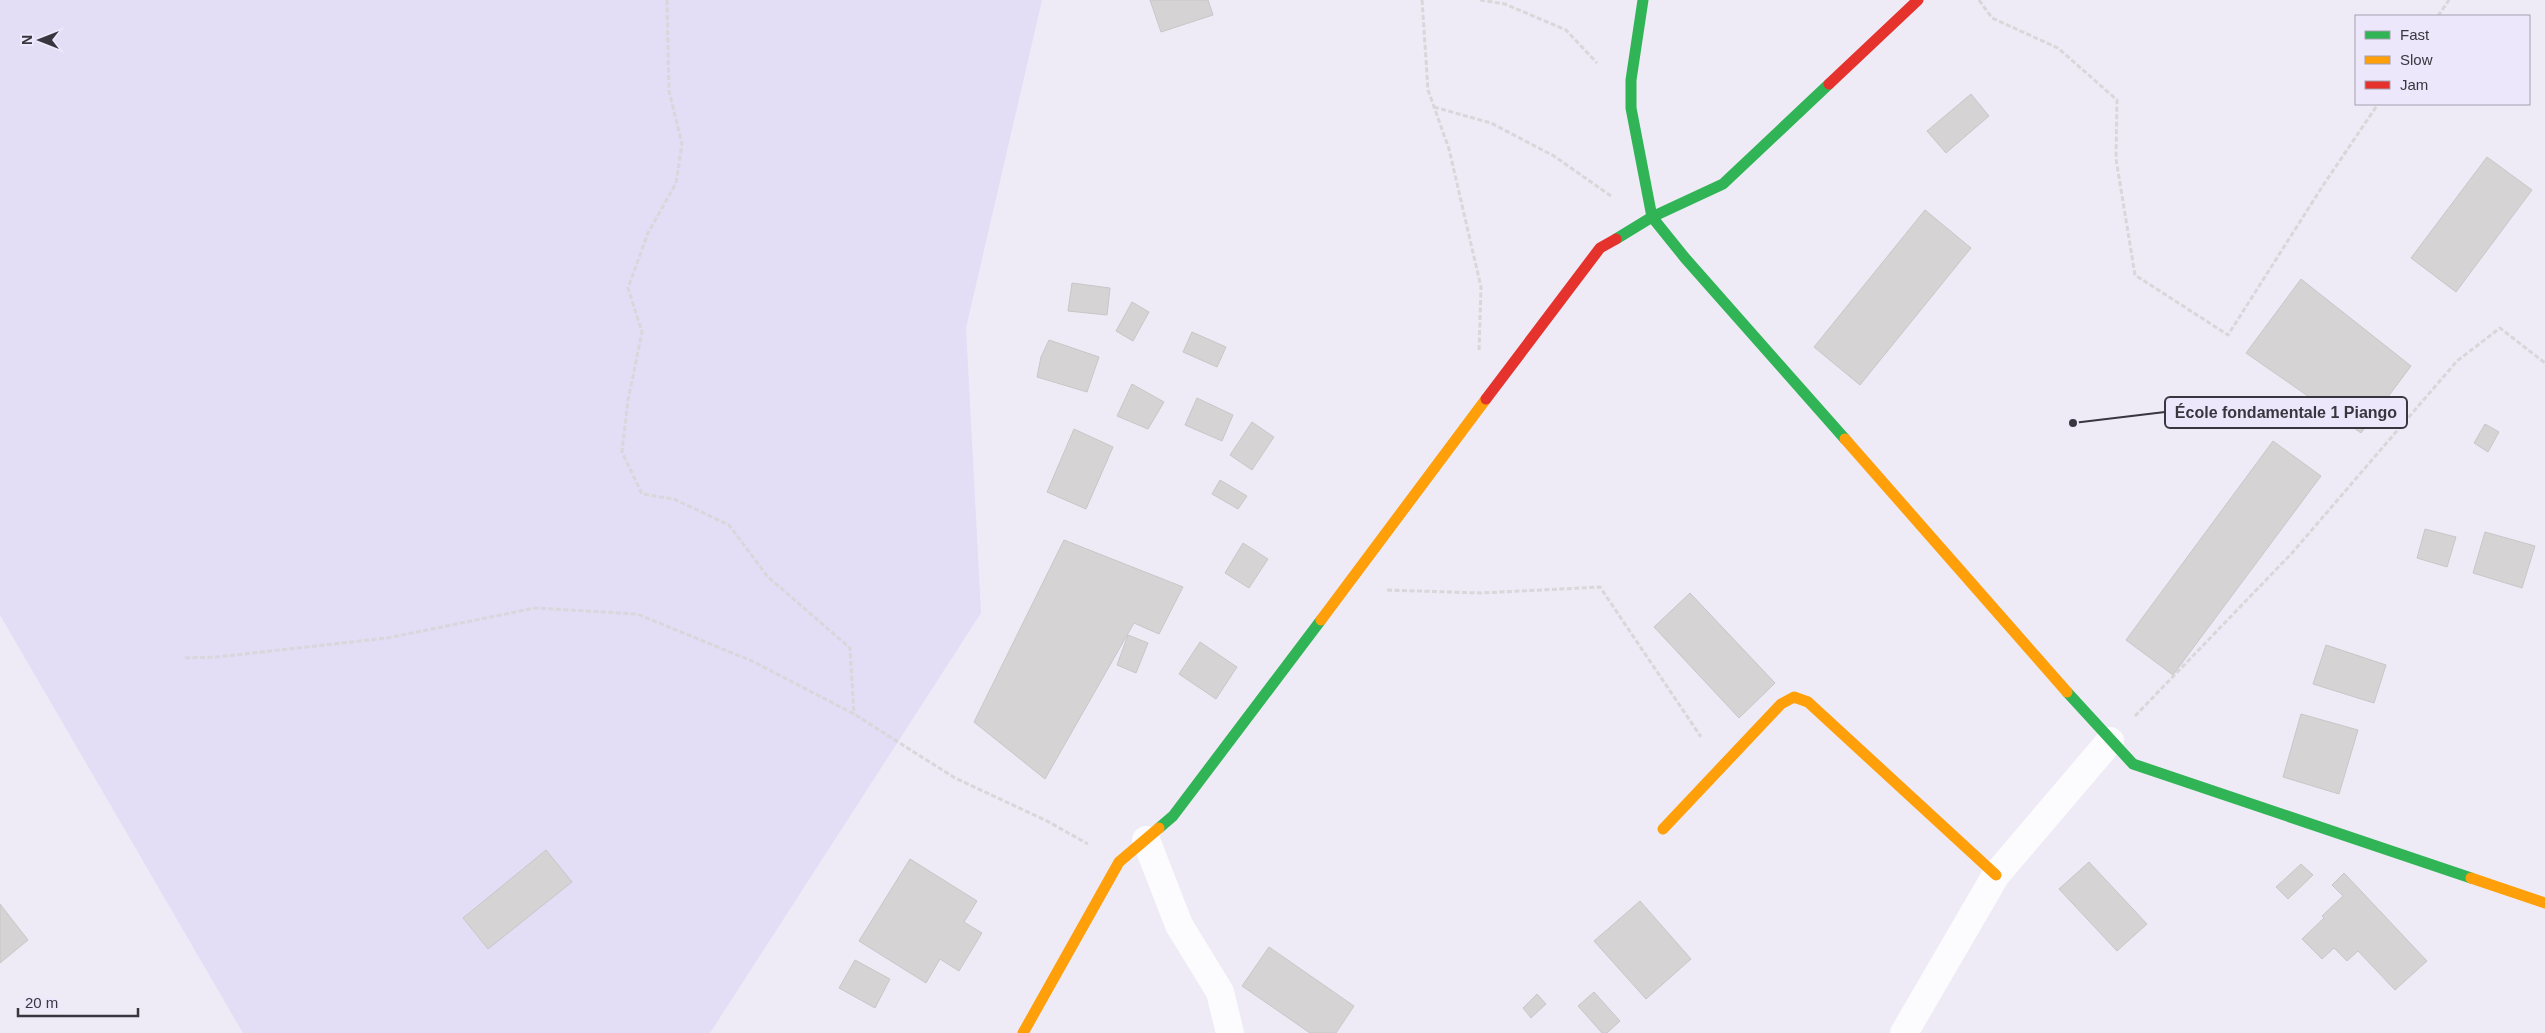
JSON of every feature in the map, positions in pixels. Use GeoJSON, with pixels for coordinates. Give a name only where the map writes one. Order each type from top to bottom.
{"type":"FeatureCollection","features":[{"type":"Feature","properties":{"kind":"street"},"geometry":{"type":"LineString","coordinates":[[1643,0],[1631,80],[1631,108],[1652,217],[1685,258],[2110,741],[2133,764],[2545,904]]}},
{"type":"Feature","properties":{"kind":"street"},"geometry":{"type":"LineString","coordinates":[[1023,1033],[1119,862],[1173,816],[1489,392],[1600,248],[1652,217],[1723,184],[1918,0]]}},
{"type":"Feature","properties":{"kind":"street"},"geometry":{"type":"LineString","coordinates":[[1663,829],[1781,704],[1794,697],[1808,702],[1996,876]]}},
{"type":"Feature","properties":{"kind":"street"},"geometry":{"type":"LineString","coordinates":[[1904,1033],[1996,876],[2110,741]]}},
{"type":"Feature","properties":{"kind":"street"},"geometry":{"type":"LineString","coordinates":[[1146,840],[1179,925],[1220,992],[1230,1033]]}},
{"type":"Feature","properties":{"kind":"path"},"geometry":{"type":"LineString","coordinates":[[667,0],[669,90],[682,144],[676,183],[648,233],[628,288],[642,332],[628,400],[622,452],[642,494],[674,499],[729,525],[767,576],[850,648],[854,714]]}},
{"type":"Feature","properties":{"kind":"path"},"geometry":{"type":"LineString","coordinates":[[1422,0],[1428,90],[1449,149],[1481,287],[1479,350],[1489,392]]}},
{"type":"Feature","properties":{"kind":"path"},"geometry":{"type":"LineString","coordinates":[[1480,0],[1505,4],[1566,30],[1615,82],[1631,108]]}},
{"type":"Feature","properties":{"kind":"path"},"geometry":{"type":"LineString","coordinates":[[1979,0],[1992,18],[2058,48],[2117,100],[2116,159],[2135,275],[2228,335],[2322,187],[2377,105]]}},
{"type":"Feature","properties":{"kind":"path"},"geometry":{"type":"LineString","coordinates":[[2439,15],[2449,0]]}},
{"type":"Feature","properties":{"kind":"path"},"geometry":{"type":"LineString","coordinates":[[1434,107],[1491,123],[1554,156],[1606,193],[1652,217]]}},
{"type":"Feature","properties":{"kind":"path"},"geometry":{"type":"LineString","coordinates":[[2110,741],[2292,553],[2457,361],[2500,328],[2545,363]]}},
{"type":"Feature","properties":{"kind":"path"},"geometry":{"type":"LineString","coordinates":[[1342,589],[1481,593],[1600,587],[1722,768]]}},
{"type":"Feature","properties":{"kind":"path"},"geometry":{"type":"LineString","coordinates":[[185,658],[217,657],[387,638],[534,608],[637,614],[752,661],[854,714],[955,778],[1046,821],[1119,862]]}},
{"type":"Feature","properties":{"kind":"shaded area"},"geometry":{"type":"Polygon","coordinates":[[[0,0],[1042,0],[966,328],[981,613],[710,1033],[243,1033],[0,615],[0,0]]]}},
{"type":"Feature","properties":{"kind":"building"},"geometry":{"type":"Polygon","coordinates":[[[1150,0],[1208,0],[1213,15],[1161,32],[1150,0]]]}},
{"type":"Feature","properties":{"kind":"building"},"geometry":{"type":"Polygon","coordinates":[[[1971,94],[1989,116],[1946,153],[1927,131],[1971,94]]]}},
{"type":"Feature","properties":{"kind":"building"},"geometry":{"type":"Polygon","coordinates":[[[2487,157],[2532,190],[2456,292],[2411,258],[2487,157]]]}},
{"type":"Feature","properties":{"kind":"building"},"geometry":{"type":"Polygon","coordinates":[[[1925,210],[1971,248],[1860,385],[1814,347],[1925,210]]]}},
{"type":"Feature","properties":{"kind":"building"},"geometry":{"type":"Polygon","coordinates":[[[2301,279],[2411,366],[2361,433],[2246,353],[2301,279]]]}},
{"type":"Feature","properties":{"kind":"building"},"geometry":{"type":"Polygon","coordinates":[[[1072,283],[1110,288],[1107,315],[1068,311],[1072,283]]]}},
{"type":"Feature","properties":{"kind":"building"},"geometry":{"type":"Polygon","coordinates":[[[1132,302],[1149,312],[1133,341],[1116,331],[1132,302]]]}},
{"type":"Feature","properties":{"kind":"building"},"geometry":{"type":"Polygon","coordinates":[[[1192,332],[1226,347],[1217,367],[1183,352],[1192,332]]]}},
{"type":"Feature","properties":{"kind":"building"},"geometry":{"type":"Polygon","coordinates":[[[1049,340],[1099,357],[1087,392],[1037,377],[1041,357],[1049,340]]]}},
{"type":"Feature","properties":{"kind":"building"},"geometry":{"type":"Polygon","coordinates":[[[1132,384],[1164,402],[1148,429],[1117,416],[1132,384]]]}},
{"type":"Feature","properties":{"kind":"building"},"geometry":{"type":"Polygon","coordinates":[[[1197,398],[1233,415],[1222,441],[1185,425],[1197,398]]]}},
{"type":"Feature","properties":{"kind":"building"},"geometry":{"type":"Polygon","coordinates":[[[1252,422],[1274,437],[1252,470],[1230,455],[1252,422]]]}},
{"type":"Feature","properties":{"kind":"building"},"geometry":{"type":"Polygon","coordinates":[[[2485,424],[2499,432],[2488,452],[2474,443],[2485,424]]]}},
{"type":"Feature","properties":{"kind":"building"},"geometry":{"type":"Polygon","coordinates":[[[1074,429],[1113,447],[1086,509],[1047,492],[1074,429]]]}},
{"type":"Feature","properties":{"kind":"building"},"geometry":{"type":"Polygon","coordinates":[[[2273,441],[2321,476],[2173,675],[2126,640],[2273,441]]]}},
{"type":"Feature","properties":{"kind":"building"},"geometry":{"type":"Polygon","coordinates":[[[1220,480],[1247,496],[1238,509],[1212,494],[1220,480]]]}},
{"type":"Feature","properties":{"kind":"building"},"geometry":{"type":"Polygon","coordinates":[[[2425,529],[2456,537],[2447,567],[2417,558],[2425,529]]]}},
{"type":"Feature","properties":{"kind":"building"},"geometry":{"type":"Polygon","coordinates":[[[2485,532],[2535,546],[2522,588],[2473,573],[2485,532]]]}},
{"type":"Feature","properties":{"kind":"building"},"geometry":{"type":"Polygon","coordinates":[[[1064,540],[1183,587],[1159,634],[1134,623],[1045,779],[974,722],[1064,540]]]}},
{"type":"Feature","properties":{"kind":"building"},"geometry":{"type":"Polygon","coordinates":[[[1243,543],[1268,559],[1249,588],[1225,573],[1243,543]]]}},
{"type":"Feature","properties":{"kind":"building"},"geometry":{"type":"Polygon","coordinates":[[[1690,593],[1775,683],[1739,718],[1654,627],[1690,593]]]}},
{"type":"Feature","properties":{"kind":"building"},"geometry":{"type":"Polygon","coordinates":[[[1128,635],[1148,643],[1136,673],[1117,665],[1128,635]]]}},
{"type":"Feature","properties":{"kind":"building"},"geometry":{"type":"Polygon","coordinates":[[[1200,642],[1237,667],[1216,699],[1179,674],[1200,642]]]}},
{"type":"Feature","properties":{"kind":"building"},"geometry":{"type":"Polygon","coordinates":[[[2326,645],[2386,665],[2374,703],[2313,684],[2326,645]]]}},
{"type":"Feature","properties":{"kind":"building"},"geometry":{"type":"Polygon","coordinates":[[[2301,714],[2358,730],[2339,794],[2283,777],[2301,714]]]}},
{"type":"Feature","properties":{"kind":"building"},"geometry":{"type":"Polygon","coordinates":[[[546,850],[572,882],[488,949],[463,918],[546,850]]]}},
{"type":"Feature","properties":{"kind":"building"},"geometry":{"type":"Polygon","coordinates":[[[910,859],[977,901],[964,922],[982,933],[959,971],[940,959],[926,983],[859,941],[910,859]]]}},
{"type":"Feature","properties":{"kind":"building"},"geometry":{"type":"Polygon","coordinates":[[[2089,862],[2147,924],[2117,951],[2059,889],[2089,862]]]}},
{"type":"Feature","properties":{"kind":"building"},"geometry":{"type":"Polygon","coordinates":[[[2301,864],[2313,875],[2288,899],[2276,887],[2301,864]]]}},
{"type":"Feature","properties":{"kind":"building"},"geometry":{"type":"Polygon","coordinates":[[[2344,873],[2427,961],[2395,990],[2358,951],[2347,961],[2334,948],[2322,959],[2302,939],[2343,896],[2332,885],[2344,873]]]}},
{"type":"Feature","properties":{"kind":"building"},"geometry":{"type":"Polygon","coordinates":[[[1640,901],[1691,959],[1646,999],[1594,941],[1640,901]]]}},
{"type":"Feature","properties":{"kind":"building"},"geometry":{"type":"Polygon","coordinates":[[[0,904],[28,940],[0,963],[0,904]]]}},
{"type":"Feature","properties":{"kind":"building"},"geometry":{"type":"Polygon","coordinates":[[[1269,947],[1354,1006],[1336,1033],[1310,1033],[1242,986],[1269,947]]]}},
{"type":"Feature","properties":{"kind":"building"},"geometry":{"type":"Polygon","coordinates":[[[855,960],[890,979],[875,1008],[839,988],[855,960]]]}},
{"type":"Feature","properties":{"kind":"building"},"geometry":{"type":"Polygon","coordinates":[[[1594,992],[1620,1021],[1607,1033],[1602,1033],[1578,1006],[1594,992]]]}},
{"type":"Feature","properties":{"kind":"building"},"geometry":{"type":"Polygon","coordinates":[[[1537,994],[1546,1004],[1531,1018],[1523,1008],[1537,994]]]}},
{"type":"Feature","properties":{"kind":"traffic: fast"},"geometry":{"type":"LineString","coordinates":[[1643,0],[1631,80],[1631,108],[1652,217],[1685,258],[1845,439]]}},
{"type":"Feature","properties":{"kind":"traffic: fast"},"geometry":{"type":"LineString","coordinates":[[1616,239],[1652,217],[1723,184],[1829,84]]}},
{"type":"Feature","properties":{"kind":"traffic: fast"},"geometry":{"type":"LineString","coordinates":[[1159,828],[1173,816],[1321,620]]}},
{"type":"Feature","properties":{"kind":"traffic: fast"},"geometry":{"type":"LineString","coordinates":[[2067,692],[2133,764],[2471,878]]}},
{"type":"Feature","properties":{"kind":"traffic: slow"},"geometry":{"type":"LineString","coordinates":[[1321,620],[1486,399]]}},
{"type":"Feature","properties":{"kind":"traffic: slow"},"geometry":{"type":"LineString","coordinates":[[1845,439],[2067,692]]}},
{"type":"Feature","properties":{"kind":"traffic: slow"},"geometry":{"type":"LineString","coordinates":[[1663,829],[1781,704],[1794,697],[1808,702],[1996,875]]}},
{"type":"Feature","properties":{"kind":"traffic: slow"},"geometry":{"type":"LineString","coordinates":[[1023,1033],[1119,862],[1159,828]]}},
{"type":"Feature","properties":{"kind":"traffic: slow"},"geometry":{"type":"LineString","coordinates":[[2471,878],[2545,903]]}},
{"type":"Feature","properties":{"kind":"traffic: jam"},"geometry":{"type":"LineString","coordinates":[[1829,84],[1918,0]]}},
{"type":"Feature","properties":{"kind":"traffic: jam"},"geometry":{"type":"LineString","coordinates":[[1486,399],[1600,248],[1616,239]]}},
{"type":"Feature","properties":{"kind":"place","name":"École fondamentale 1 Piango"},"geometry":{"type":"Point","coordinates":[2073,423]}}]}
